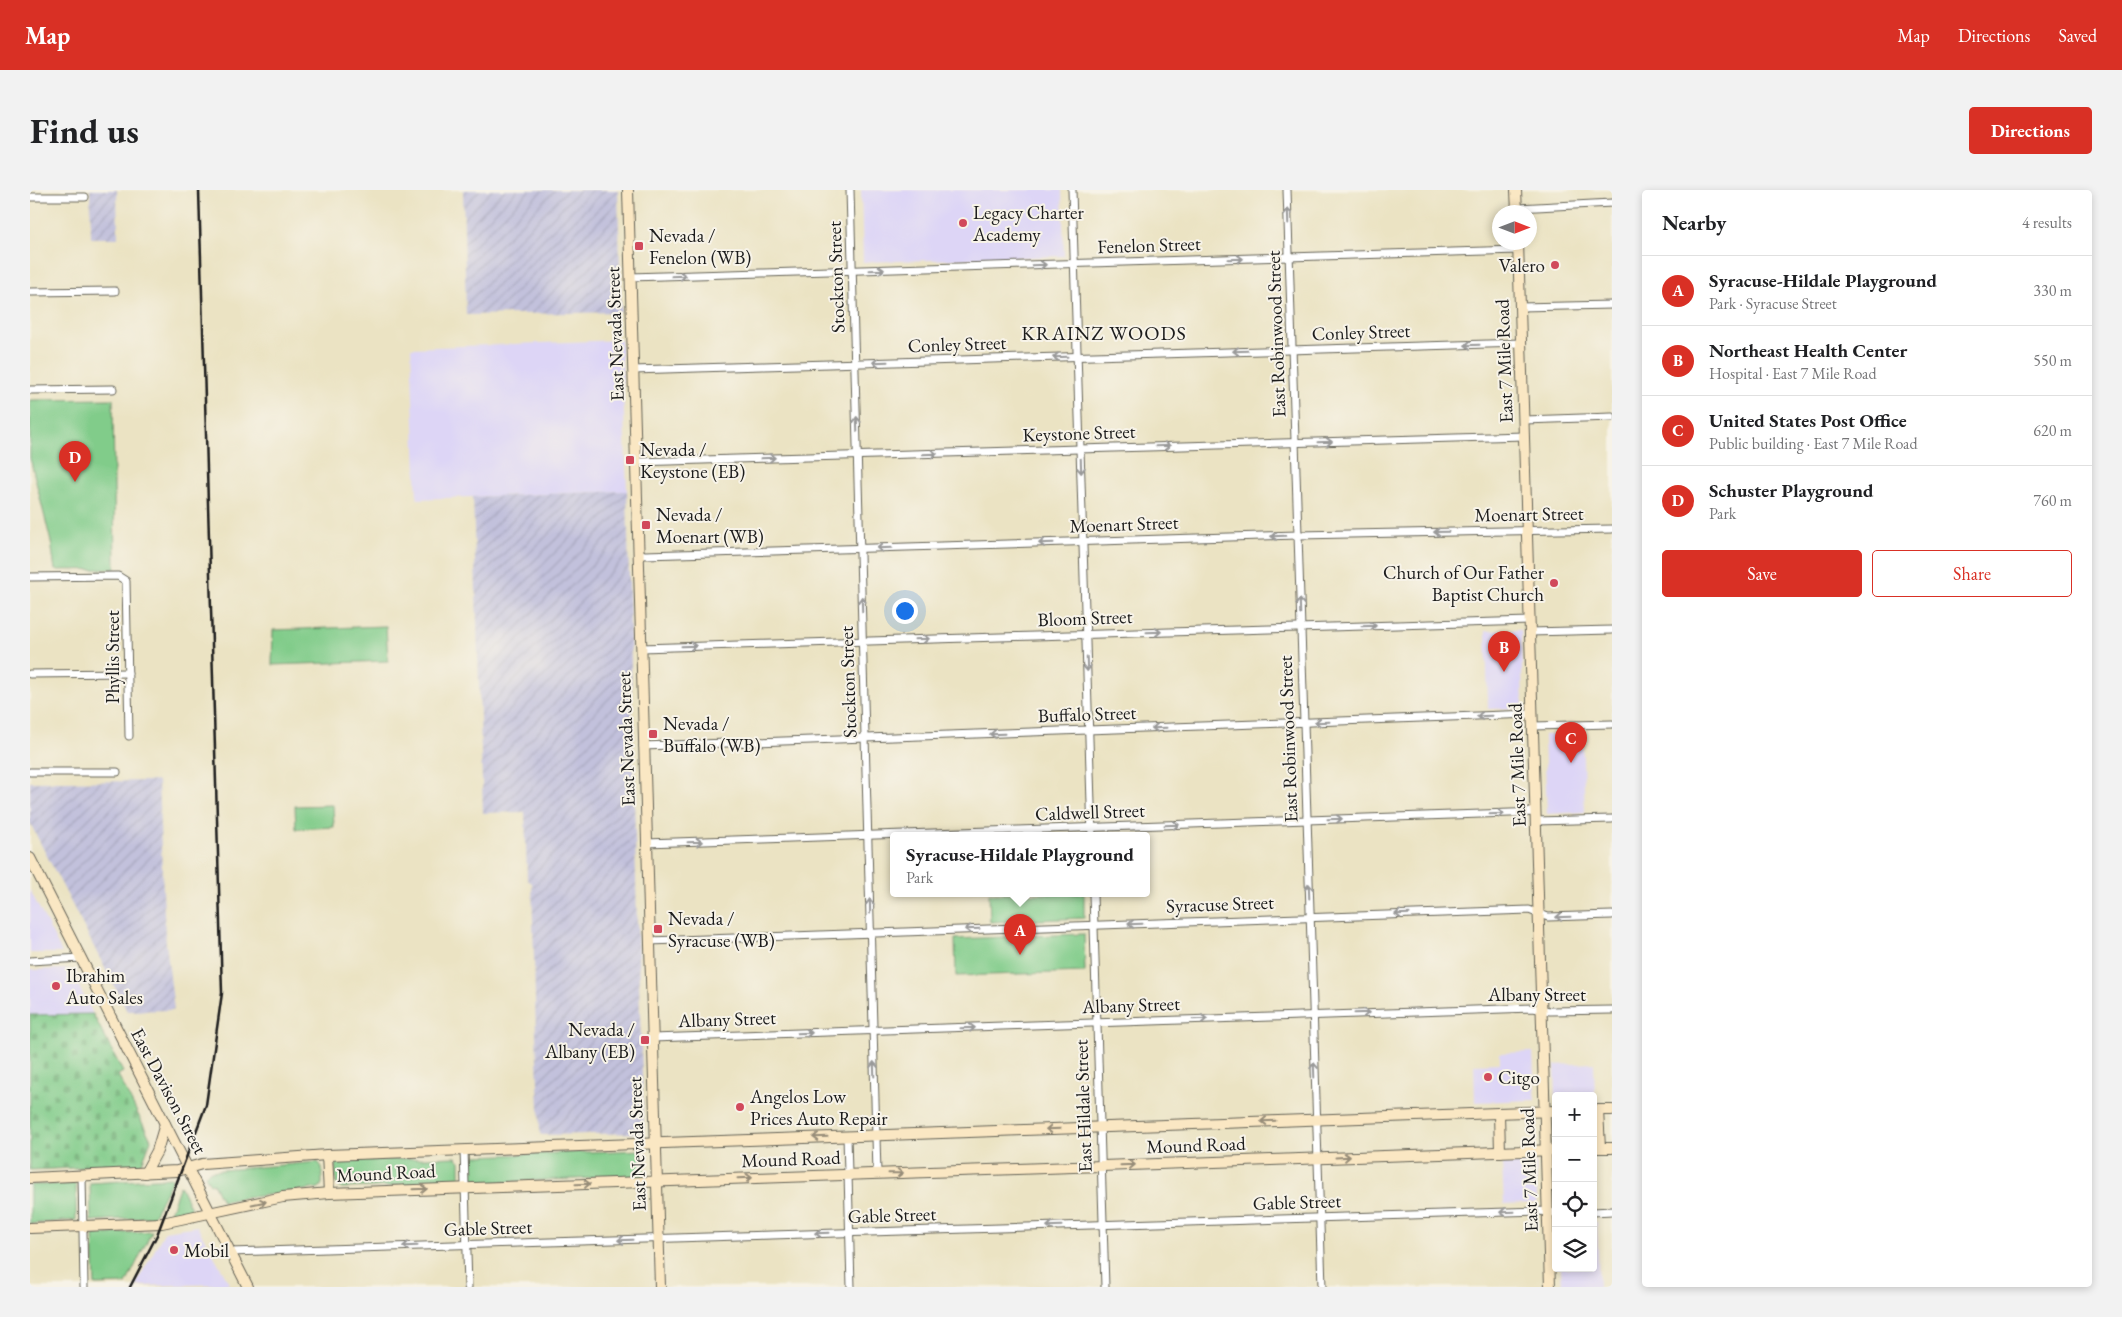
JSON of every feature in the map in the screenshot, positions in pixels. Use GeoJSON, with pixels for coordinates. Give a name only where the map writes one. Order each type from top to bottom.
{"type":"FeatureCollection","features":[{"type":"Feature","properties":{"kind":"main road","name":"East Nevada Street"},"geometry":{"type":"LineString","coordinates":[[628,190],[660,1287]]}},
{"type":"Feature","properties":{"kind":"main road"},"geometry":{"type":"LineString","coordinates":[[1516,190],[1517,205]]}},
{"type":"Feature","properties":{"kind":"main road","name":"East 7 Mile Road"},"geometry":{"type":"LineString","coordinates":[[1518,250],[1542,1009],[1550,1111],[1552,1212],[1550,1287]]}},
{"type":"Feature","properties":{"kind":"main road","name":"East Davison Street"},"geometry":{"type":"LineString","coordinates":[[31,861],[165,1124],[190,1168],[248,1287]]}},
{"type":"Feature","properties":{"kind":"main road"},"geometry":{"type":"LineString","coordinates":[[1597,1110],[1612,1110]]}},
{"type":"Feature","properties":{"kind":"main road","name":"Mound Road"},"geometry":{"type":"LineString","coordinates":[[30,1178],[145,1173],[190,1168],[202,1164],[327,1155],[1550,1111]]}},
{"type":"Feature","properties":{"kind":"main road"},"geometry":{"type":"LineString","coordinates":[[1499,1113],[1500,1152]]}},
{"type":"Feature","properties":{"kind":"main road"},"geometry":{"type":"LineString","coordinates":[[145,1173],[154,1158],[165,1124]]}},
{"type":"Feature","properties":{"kind":"main road"},"geometry":{"type":"LineString","coordinates":[[1597,1148],[1612,1148]]}},
{"type":"Feature","properties":{"kind":"main road","name":"Mound Road"},"geometry":{"type":"LineString","coordinates":[[30,1228],[162,1223],[283,1197],[329,1193],[1551,1150]]}},
{"type":"Feature","properties":{"kind":"main road"},"geometry":{"type":"LineString","coordinates":[[327,1155],[329,1193]]}},
{"type":"Feature","properties":{"kind":"street","name":"Stockton Street"},"geometry":{"type":"LineString","coordinates":[[850,190],[877,1174]]}},
{"type":"Feature","properties":{"kind":"street"},"geometry":{"type":"LineString","coordinates":[[1072,190],[1092,832]]}},
{"type":"Feature","properties":{"kind":"street","name":"East Robinwood Street"},"geometry":{"type":"LineString","coordinates":[[1287,190],[1322,1287]]}},
{"type":"Feature","properties":{"kind":"street"},"geometry":{"type":"LineString","coordinates":[[30,197],[85,197]]}},
{"type":"Feature","properties":{"kind":"street"},"geometry":{"type":"LineString","coordinates":[[1537,209],[1612,203]]}},
{"type":"Feature","properties":{"kind":"street","name":"Fenelon Street"},"geometry":{"type":"LineString","coordinates":[[630,277],[1289,257],[1492,247]]}},
{"type":"Feature","properties":{"kind":"street"},"geometry":{"type":"LineString","coordinates":[[30,292],[115,291]]}},
{"type":"Feature","properties":{"kind":"street"},"geometry":{"type":"LineString","coordinates":[[1520,307],[1612,305]]}},
{"type":"Feature","properties":{"kind":"street","name":"Conley Street"},"geometry":{"type":"LineString","coordinates":[[633,370],[1521,343]]}},
{"type":"Feature","properties":{"kind":"street"},"geometry":{"type":"LineString","coordinates":[[30,390],[113,389]]}},
{"type":"Feature","properties":{"kind":"street"},"geometry":{"type":"LineString","coordinates":[[1524,420],[1612,417]]}},
{"type":"Feature","properties":{"kind":"street","name":"Keystone Street"},"geometry":{"type":"LineString","coordinates":[[636,462],[1524,436]]}},
{"type":"Feature","properties":{"kind":"street","name":"Moenart Street"},"geometry":{"type":"LineString","coordinates":[[638,552],[645,555],[1298,535],[1612,529]]}},
{"type":"Feature","properties":{"kind":"street","name":"Phyllis Street"},"geometry":{"type":"LineString","coordinates":[[30,577],[118,576],[124,579],[127,585],[130,736]]}},
{"type":"Feature","properties":{"kind":"street","name":"Bloom Street"},"geometry":{"type":"LineString","coordinates":[[641,648],[1530,621]]}},
{"type":"Feature","properties":{"kind":"street"},"geometry":{"type":"LineString","coordinates":[[1530,632],[1612,630]]}},
{"type":"Feature","properties":{"kind":"street"},"geometry":{"type":"LineString","coordinates":[[30,674],[128,673]]}},
{"type":"Feature","properties":{"kind":"street","name":"Buffalo Street"},"geometry":{"type":"LineString","coordinates":[[643,746],[1533,714]]}},
{"type":"Feature","properties":{"kind":"street"},"geometry":{"type":"LineString","coordinates":[[1533,726],[1612,724]]}},
{"type":"Feature","properties":{"kind":"street"},"geometry":{"type":"LineString","coordinates":[[30,772],[117,772]]}},
{"type":"Feature","properties":{"kind":"street","name":"Caldwell Street"},"geometry":{"type":"LineString","coordinates":[[980,832],[1307,820],[1536,817],[1612,819]]}},
{"type":"Feature","properties":{"kind":"street","name":"Caldwell Street"},"geometry":{"type":"LineString","coordinates":[[646,843],[890,835]]}},
{"type":"Feature","properties":{"kind":"street","name":"East Hildale Street"},"geometry":{"type":"LineString","coordinates":[[1093,897],[1105,1287]]}},
{"type":"Feature","properties":{"kind":"street","name":"Syracuse Street"},"geometry":{"type":"LineString","coordinates":[[649,941],[1529,910],[1548,917],[1612,915]]}},
{"type":"Feature","properties":{"kind":"street"},"geometry":{"type":"LineString","coordinates":[[30,961],[80,958]]}},
{"type":"Feature","properties":{"kind":"street","name":"Albany Street"},"geometry":{"type":"LineString","coordinates":[[652,1038],[1312,1015],[1542,1009],[1550,1011],[1612,1010]]}},
{"type":"Feature","properties":{"kind":"street"},"geometry":{"type":"LineString","coordinates":[[847,1136],[851,1287]]}},
{"type":"Feature","properties":{"kind":"street"},"geometry":{"type":"LineString","coordinates":[[464,1150],[468,1287]]}},
{"type":"Feature","properties":{"kind":"street"},"geometry":{"type":"LineString","coordinates":[[82,1176],[84,1287]]}},
{"type":"Feature","properties":{"kind":"street"},"geometry":{"type":"LineString","coordinates":[[1597,1212],[1612,1211]]}},
{"type":"Feature","properties":{"kind":"street","name":"Gable Street"},"geometry":{"type":"LineString","coordinates":[[230,1252],[1103,1224],[1552,1212]]}},
{"type":"Feature","properties":{"kind":"shaded area"},"geometry":{"type":"Polygon","coordinates":[[[90,190],[117,190],[118,238],[91,238],[90,190]]]}},
{"type":"Feature","properties":{"kind":"shaded area"},"geometry":{"type":"Polygon","coordinates":[[[463,190],[618,190],[621,312],[466,315],[463,190]]]}},
{"type":"Feature","properties":{"kind":"shaded area","name":"Legacy Charter Academy"},"geometry":{"type":"Polygon","coordinates":[[[861,190],[1062,190],[1064,256],[863,262],[861,190]]]}},
{"type":"Feature","properties":{"kind":"shaded area"},"geometry":{"type":"Polygon","coordinates":[[[621,340],[627,491],[417,499],[411,348],[621,340]]]}},
{"type":"Feature","properties":{"kind":"shaded area"},"geometry":{"type":"Polygon","coordinates":[[[627,491],[644,1133],[542,1135],[540,1134],[536,1035],[532,883],[527,880],[525,812],[483,813],[473,497],[627,491]]]}},
{"type":"Feature","properties":{"kind":"shaded area"},"geometry":{"type":"Polygon","coordinates":[[[1521,630],[1523,708],[1488,709],[1486,631],[1521,630]]]}},
{"type":"Feature","properties":{"kind":"shaded area"},"geometry":{"type":"Polygon","coordinates":[[[1582,734],[1585,812],[1547,814],[1544,735],[1582,734]]]}},
{"type":"Feature","properties":{"kind":"shaded area"},"geometry":{"type":"Polygon","coordinates":[[[158,781],[165,934],[174,1010],[127,1011],[30,823],[30,782],[158,781]]]}},
{"type":"Feature","properties":{"kind":"shaded area"},"geometry":{"type":"Polygon","coordinates":[[[30,890],[62,953],[30,953],[30,890]]]}},
{"type":"Feature","properties":{"kind":"shaded area"},"geometry":{"type":"Polygon","coordinates":[[[70,969],[93,1014],[30,1015],[30,970],[70,969]]]}},
{"type":"Feature","properties":{"kind":"shaded area"},"geometry":{"type":"Polygon","coordinates":[[[1533,1052],[1535,1100],[1475,1102],[1474,1064],[1500,1063],[1500,1053],[1533,1052]]]}},
{"type":"Feature","properties":{"kind":"shaded area"},"geometry":{"type":"Polygon","coordinates":[[[1594,1063],[1595,1092],[1556,1092],[1555,1065],[1594,1063]]]}},
{"type":"Feature","properties":{"kind":"shaded area"},"geometry":{"type":"Polygon","coordinates":[[[1536,1163],[1537,1203],[1504,1204],[1502,1164],[1536,1163]]]}},
{"type":"Feature","properties":{"kind":"shaded area"},"geometry":{"type":"Polygon","coordinates":[[[1597,1222],[1599,1287],[1562,1287],[1561,1272],[1597,1272],[1597,1222]]]}},
{"type":"Feature","properties":{"kind":"shaded area"},"geometry":{"type":"Polygon","coordinates":[[[197,1226],[230,1284],[135,1286],[165,1231],[197,1226]]]}},
{"type":"Feature","properties":{"kind":"green space"},"geometry":{"type":"Polygon","coordinates":[[[113,399],[115,569],[55,570],[51,542],[30,458],[30,400],[113,399]]]}},
{"type":"Feature","properties":{"kind":"green space"},"geometry":{"type":"Polygon","coordinates":[[[386,626],[388,661],[272,665],[273,630],[386,626]]]}},
{"type":"Feature","properties":{"kind":"green space"},"geometry":{"type":"Polygon","coordinates":[[[333,805],[334,827],[296,829],[295,806],[333,805]]]}},
{"type":"Feature","properties":{"kind":"green space"},"geometry":{"type":"Polygon","coordinates":[[[989,897],[1084,897],[1084,918],[990,922],[989,897]]]}},
{"type":"Feature","properties":{"kind":"green space"},"geometry":{"type":"Polygon","coordinates":[[[1084,934],[1085,972],[956,976],[955,939],[1084,934]]]}},
{"type":"Feature","properties":{"kind":"green space"},"geometry":{"type":"Polygon","coordinates":[[[93,1014],[123,1072],[118,1075],[151,1140],[142,1163],[139,1165],[30,1170],[30,1015],[93,1014]]]}},
{"type":"Feature","properties":{"kind":"green space"},"geometry":{"type":"Polygon","coordinates":[[[644,1150],[645,1176],[477,1183],[471,1179],[470,1160],[475,1156],[644,1150]]]}},
{"type":"Feature","properties":{"kind":"green space"},"geometry":{"type":"Polygon","coordinates":[[[456,1157],[460,1161],[460,1178],[455,1184],[342,1188],[336,1184],[335,1165],[340,1161],[456,1157]]]}},
{"type":"Feature","properties":{"kind":"green space"},"geometry":{"type":"Polygon","coordinates":[[[318,1162],[322,1167],[322,1184],[319,1188],[222,1201],[213,1183],[210,1184],[205,1175],[211,1171],[318,1162]]]}},
{"type":"Feature","properties":{"kind":"green space"},"geometry":{"type":"Polygon","coordinates":[[[173,1178],[153,1217],[91,1221],[90,1183],[173,1178]]]}},
{"type":"Feature","properties":{"kind":"green space"},"geometry":{"type":"Polygon","coordinates":[[[76,1184],[76,1220],[30,1224],[30,1185],[76,1184]]]}},
{"type":"Feature","properties":{"kind":"green space"},"geometry":{"type":"Polygon","coordinates":[[[180,1185],[192,1211],[169,1215],[180,1185]]]}},
{"type":"Feature","properties":{"kind":"green space"},"geometry":{"type":"Polygon","coordinates":[[[152,1231],[126,1284],[95,1285],[93,1235],[152,1231]]]}},
{"type":"Feature","properties":{"kind":"railway"},"geometry":{"type":"LineString","coordinates":[[130,1287],[157,1235],[206,1105],[222,993],[199,190]]}},
{"type":"Feature","properties":{"kind":"place","name":"Legacy Charter Academy"},"geometry":{"type":"Point","coordinates":[963,223]}},
{"type":"Feature","properties":{"kind":"place","name":"Nevada / Fenelon (WB)"},"geometry":{"type":"Point","coordinates":[639,246]}},
{"type":"Feature","properties":{"kind":"place","name":"Valero"},"geometry":{"type":"Point","coordinates":[1555,265]}},
{"type":"Feature","properties":{"kind":"place","name":"Nevada / Keystone (EB)"},"geometry":{"type":"Point","coordinates":[630,460]}},
{"type":"Feature","properties":{"kind":"place","name":"Schuster Playground"},"geometry":{"type":"Point","coordinates":[75,482]}},
{"type":"Feature","properties":{"kind":"place","name":"Nevada / Moenart (WB)"},"geometry":{"type":"Point","coordinates":[646,525]}},
{"type":"Feature","properties":{"kind":"place","name":"Church of Our Father Baptist Church"},"geometry":{"type":"Point","coordinates":[1554,583]}},
{"type":"Feature","properties":{"kind":"place","name":"Northeast Health Center"},"geometry":{"type":"Point","coordinates":[1504,672]}},
{"type":"Feature","properties":{"kind":"place","name":"Nevada / Buffalo (WB)"},"geometry":{"type":"Point","coordinates":[653,734]}},
{"type":"Feature","properties":{"kind":"place","name":"United States Post Office"},"geometry":{"type":"Point","coordinates":[1571,763]}},
{"type":"Feature","properties":{"kind":"place","name":"Nevada / Syracuse (WB)"},"geometry":{"type":"Point","coordinates":[658,929]}},
{"type":"Feature","properties":{"kind":"place","name":"Syracuse-Hildale Playground"},"geometry":{"type":"Point","coordinates":[1020,955]}},
{"type":"Feature","properties":{"kind":"place","name":"Ibrahim Auto Sales"},"geometry":{"type":"Point","coordinates":[56,986]}},
{"type":"Feature","properties":{"kind":"place","name":"Nevada / Albany (EB)"},"geometry":{"type":"Point","coordinates":[645,1040]}},
{"type":"Feature","properties":{"kind":"place","name":"Citgo"},"geometry":{"type":"Point","coordinates":[1488,1077]}},
{"type":"Feature","properties":{"kind":"place","name":"Angelos Low Prices Auto Repair"},"geometry":{"type":"Point","coordinates":[740,1107]}},
{"type":"Feature","properties":{"kind":"place","name":"Mobil"},"geometry":{"type":"Point","coordinates":[174,1250]}},
{"type":"Feature","properties":{"kind":"district","name":"KRAINZ WOODS"},"geometry":{"type":"Point","coordinates":[1104,333]}}]}
